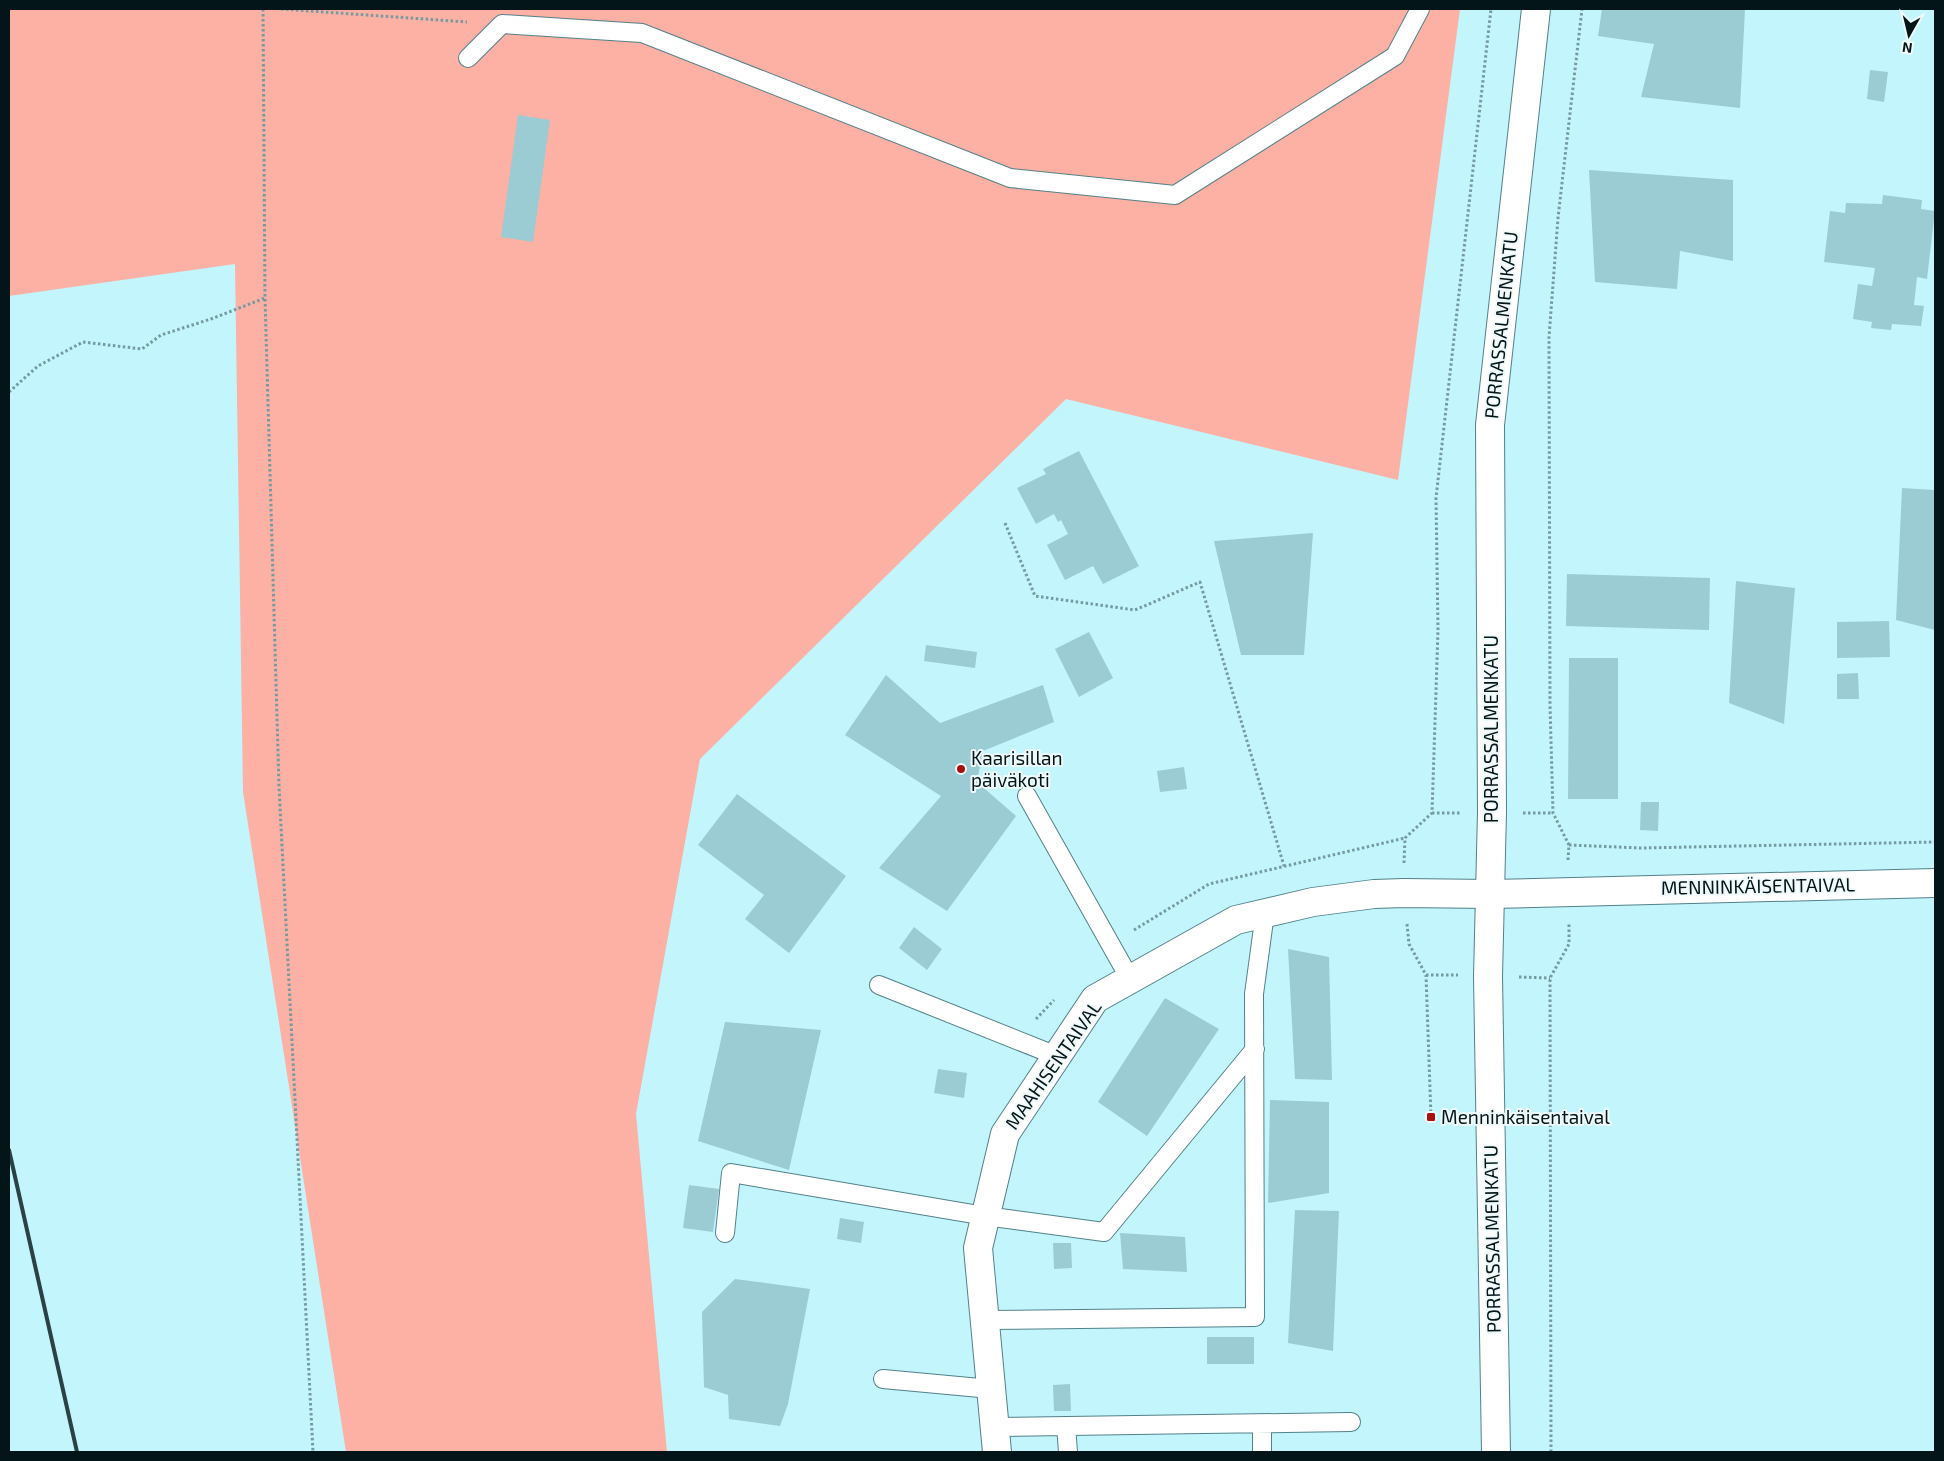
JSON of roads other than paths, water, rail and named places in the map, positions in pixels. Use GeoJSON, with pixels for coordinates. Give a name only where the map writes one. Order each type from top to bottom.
{"type":"FeatureCollection","features":[{"type":"Feature","properties":{"kind":"street","name":"PORRASSALMENKATU"},"geometry":{"type":"LineString","coordinates":[[1496,1452],[1488,976],[1491,894],[1490,425],[1536,9]]}},
{"type":"Feature","properties":{"kind":"street","name":"MENNINKÄISENTAIVAL"},"geometry":{"type":"LineString","coordinates":[[1491,894],[1935,882]]}},
{"type":"Feature","properties":{"kind":"street","name":"MAAHISENTAIVAL"},"geometry":{"type":"LineString","coordinates":[[996,1439],[978,1248],[985,1216],[1005,1134],[1095,998],[1236,920],[1313,902],[1374,894],[1491,894]]}},
{"type":"Feature","properties":{"kind":"lane"},"geometry":{"type":"LineString","coordinates":[[468,58],[502,24],[642,32],[1010,178],[1175,195],[1395,56],[1420,9]]}},
{"type":"Feature","properties":{"kind":"lane"},"geometry":{"type":"LineString","coordinates":[[1027,796],[1130,979]]}},
{"type":"Feature","properties":{"kind":"lane"},"geometry":{"type":"LineString","coordinates":[[985,1320],[1255,1317],[1254,994],[1265,913]]}},
{"type":"Feature","properties":{"kind":"lane"},"geometry":{"type":"LineString","coordinates":[[878,985],[1057,1056]]}},
{"type":"Feature","properties":{"kind":"lane"},"geometry":{"type":"LineString","coordinates":[[725,1233],[731,1173],[985,1216],[1104,1232],[1255,1049]]}},
{"type":"Feature","properties":{"kind":"lane"},"geometry":{"type":"LineString","coordinates":[[883,1378],[991,1389]]}},
{"type":"Feature","properties":{"kind":"lane"},"geometry":{"type":"LineString","coordinates":[[996,1439],[1066,1426],[1352,1422]]}},
{"type":"Feature","properties":{"kind":"lane"},"geometry":{"type":"LineString","coordinates":[[1262,1424],[1262,1452]]}},
{"type":"Feature","properties":{"kind":"lane"},"geometry":{"type":"LineString","coordinates":[[1066,1426],[1068,1452]]}},
{"type":"Feature","properties":{"kind":"railway"},"geometry":{"type":"LineString","coordinates":[[9,1150],[77,1452]]}},
{"type":"Feature","properties":{"kind":"place","name":"Kaarisillan päiväkoti"},"geometry":{"type":"Point","coordinates":[961,769]}},
{"type":"Feature","properties":{"kind":"place","name":"Menninkäisentaival"},"geometry":{"type":"Point","coordinates":[1431,1117]}}]}
